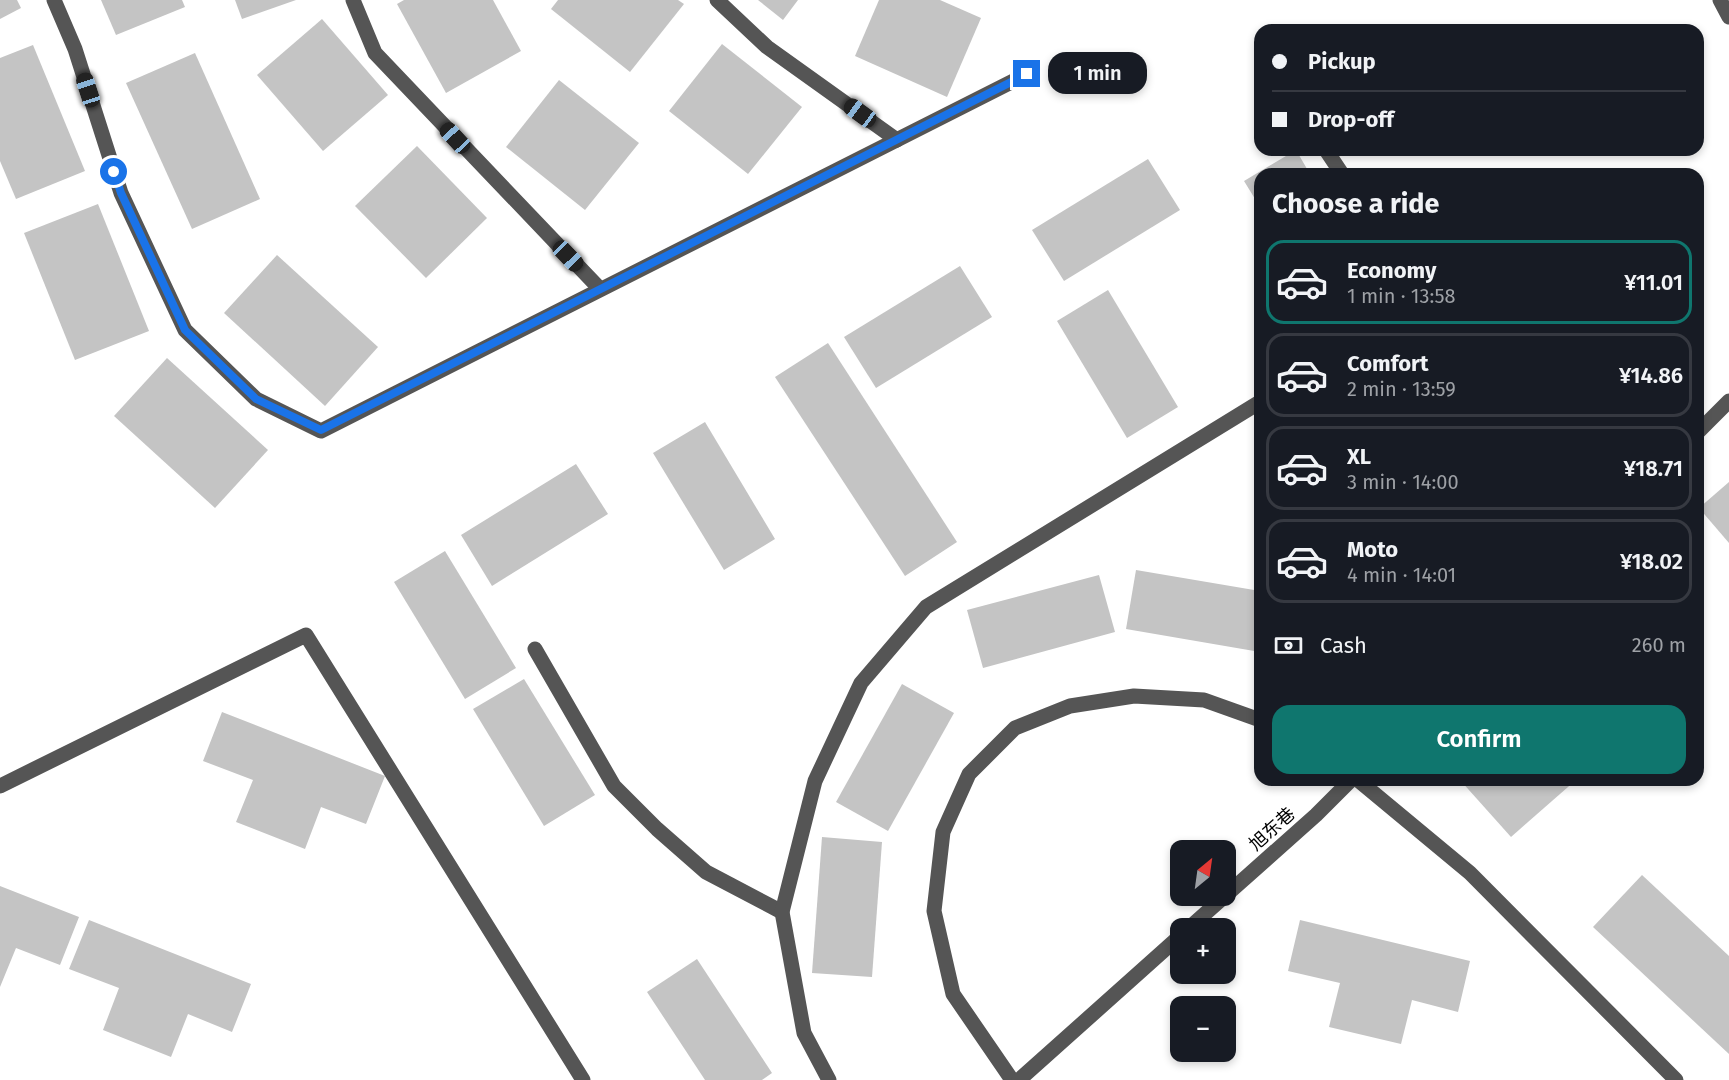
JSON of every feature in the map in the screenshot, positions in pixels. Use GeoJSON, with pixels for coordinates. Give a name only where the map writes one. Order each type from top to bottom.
{"type":"FeatureCollection","features":[{"type":"Feature","properties":{"kind":"street"},"geometry":{"type":"LineString","coordinates":[[54,0],[75,49],[121,193],[185,330],[256,399],[321,430],[1027,74]]}},
{"type":"Feature","properties":{"kind":"street"},"geometry":{"type":"LineString","coordinates":[[353,0],[375,53],[600,290]]}},
{"type":"Feature","properties":{"kind":"street"},"geometry":{"type":"LineString","coordinates":[[717,0],[767,47],[897,140]]}},
{"type":"Feature","properties":{"kind":"street"},"geometry":{"type":"LineString","coordinates":[[1720,0],[1729,17]]}},
{"type":"Feature","properties":{"kind":"street"},"geometry":{"type":"LineString","coordinates":[[1704,426],[1729,401]]}},
{"type":"Feature","properties":{"kind":"street"},"geometry":{"type":"LineString","coordinates":[[829,1080],[804,1033],[782,912],[815,781],[861,683],[926,607],[1254,406]]}},
{"type":"Feature","properties":{"kind":"street"},"geometry":{"type":"LineString","coordinates":[[0,786],[306,635],[583,1080]]}},
{"type":"Feature","properties":{"kind":"street"},"geometry":{"type":"LineString","coordinates":[[535,649],[614,786],[657,829],[706,872],[782,912]]}},
{"type":"Feature","properties":{"kind":"street"},"geometry":{"type":"LineString","coordinates":[[1011,1080],[953,994],[934,911],[943,832],[969,774],[1016,728],[1070,706],[1134,696],[1204,700],[1254,718]]}},
{"type":"Feature","properties":{"kind":"street","name":"旭东巷"},"geometry":{"type":"LineString","coordinates":[[1200,918],[1316,815],[1345,786]]}},
{"type":"Feature","properties":{"kind":"street"},"geometry":{"type":"LineString","coordinates":[[1365,786],[1470,873],[1676,1080]]}},
{"type":"Feature","properties":{"kind":"street"},"geometry":{"type":"LineString","coordinates":[[1019,1080],[1170,945]]}},
{"type":"Feature","properties":{"kind":"building"},"geometry":{"type":"Polygon","coordinates":[[[0,0],[17,0],[21,8],[0,19],[0,0]]]}},
{"type":"Feature","properties":{"kind":"building"},"geometry":{"type":"Polygon","coordinates":[[[101,0],[182,0],[185,7],[116,35],[101,0]]]}},
{"type":"Feature","properties":{"kind":"building"},"geometry":{"type":"Polygon","coordinates":[[[235,0],[296,0],[242,19],[235,0]]]}},
{"type":"Feature","properties":{"kind":"building"},"geometry":{"type":"Polygon","coordinates":[[[404,0],[493,0],[521,51],[446,93],[397,4],[404,0]]]}},
{"type":"Feature","properties":{"kind":"building"},"geometry":{"type":"Polygon","coordinates":[[[558,0],[678,0],[684,4],[630,72],[551,9],[558,0]]]}},
{"type":"Feature","properties":{"kind":"building"},"geometry":{"type":"Polygon","coordinates":[[[758,0],[798,0],[783,20],[758,0]]]}},
{"type":"Feature","properties":{"kind":"building"},"geometry":{"type":"Polygon","coordinates":[[[879,0],[940,0],[981,18],[947,97],[855,56],[879,0]]]}},
{"type":"Feature","properties":{"kind":"building"},"geometry":{"type":"Polygon","coordinates":[[[322,19],[388,95],[323,151],[257,75],[322,19]]]}},
{"type":"Feature","properties":{"kind":"building"},"geometry":{"type":"Polygon","coordinates":[[[722,44],[802,107],[748,174],[669,111],[722,44]]]}},
{"type":"Feature","properties":{"kind":"building"},"geometry":{"type":"Polygon","coordinates":[[[33,45],[85,171],[16,199],[0,161],[0,58],[33,45]]]}},
{"type":"Feature","properties":{"kind":"building"},"geometry":{"type":"Polygon","coordinates":[[[195,53],[260,199],[192,229],[126,83],[195,53]]]}},
{"type":"Feature","properties":{"kind":"building"},"geometry":{"type":"Polygon","coordinates":[[[559,80],[639,143],[585,210],[506,147],[559,80]]]}},
{"type":"Feature","properties":{"kind":"building"},"geometry":{"type":"Polygon","coordinates":[[[417,146],[487,218],[426,278],[355,206],[417,146]]]}},
{"type":"Feature","properties":{"kind":"building"},"geometry":{"type":"Polygon","coordinates":[[[1286,156],[1300,156],[1306,168],[1266,168],[1286,156]]]}},
{"type":"Feature","properties":{"kind":"building"},"geometry":{"type":"Polygon","coordinates":[[[1148,159],[1180,210],[1064,281],[1032,230],[1148,159]]]}},
{"type":"Feature","properties":{"kind":"building"},"geometry":{"type":"Polygon","coordinates":[[[1254,175],[1254,197],[1244,181],[1254,175]]]}},
{"type":"Feature","properties":{"kind":"building"},"geometry":{"type":"Polygon","coordinates":[[[98,204],[149,331],[75,360],[24,233],[98,204]]]}},
{"type":"Feature","properties":{"kind":"building"},"geometry":{"type":"Polygon","coordinates":[[[277,255],[378,347],[325,406],[224,313],[277,255]]]}},
{"type":"Feature","properties":{"kind":"building"},"geometry":{"type":"Polygon","coordinates":[[[960,266],[992,317],[876,388],[844,337],[960,266]]]}},
{"type":"Feature","properties":{"kind":"building"},"geometry":{"type":"Polygon","coordinates":[[[1108,290],[1178,407],[1127,438],[1057,321],[1108,290]]]}},
{"type":"Feature","properties":{"kind":"building"},"geometry":{"type":"Polygon","coordinates":[[[828,343],[957,542],[905,576],[775,377],[828,343]]]}},
{"type":"Feature","properties":{"kind":"building"},"geometry":{"type":"Polygon","coordinates":[[[167,358],[268,450],[215,508],[114,416],[167,358]]]}},
{"type":"Feature","properties":{"kind":"building"},"geometry":{"type":"Polygon","coordinates":[[[705,422],[775,539],[724,570],[653,453],[705,422]]]}},
{"type":"Feature","properties":{"kind":"building"},"geometry":{"type":"Polygon","coordinates":[[[576,464],[608,514],[492,586],[461,535],[576,464]]]}},
{"type":"Feature","properties":{"kind":"building"},"geometry":{"type":"Polygon","coordinates":[[[1729,482],[1729,543],[1704,514],[1704,504],[1729,482]]]}},
{"type":"Feature","properties":{"kind":"building"},"geometry":{"type":"Polygon","coordinates":[[[445,551],[516,668],[465,699],[394,582],[445,551]]]}},
{"type":"Feature","properties":{"kind":"building"},"geometry":{"type":"Polygon","coordinates":[[[1136,570],[1254,590],[1254,651],[1126,629],[1136,570]]]}},
{"type":"Feature","properties":{"kind":"building"},"geometry":{"type":"Polygon","coordinates":[[[1099,575],[1115,632],[983,668],[967,610],[1099,575]]]}},
{"type":"Feature","properties":{"kind":"building"},"geometry":{"type":"Polygon","coordinates":[[[524,679],[595,795],[544,826],[473,709],[524,679]]]}},
{"type":"Feature","properties":{"kind":"building"},"geometry":{"type":"Polygon","coordinates":[[[902,684],[954,713],[888,831],[836,802],[902,684]]]}},
{"type":"Feature","properties":{"kind":"building"},"geometry":{"type":"Polygon","coordinates":[[[222,712],[385,776],[366,824],[321,807],[305,849],[236,822],[253,780],[203,761],[222,712]]]}},
{"type":"Feature","properties":{"kind":"building"},"geometry":{"type":"Polygon","coordinates":[[[1465,786],[1569,786],[1511,837],[1465,786]]]}},
{"type":"Feature","properties":{"kind":"building"},"geometry":{"type":"Polygon","coordinates":[[[822,837],[882,842],[872,977],[812,973],[822,837]]]}},
{"type":"Feature","properties":{"kind":"building"},"geometry":{"type":"Polygon","coordinates":[[[1642,875],[1729,956],[1729,1054],[1593,927],[1642,875]]]}},
{"type":"Feature","properties":{"kind":"building"},"geometry":{"type":"Polygon","coordinates":[[[0,886],[79,917],[60,965],[16,948],[0,987],[0,886]]]}},
{"type":"Feature","properties":{"kind":"building"},"geometry":{"type":"Polygon","coordinates":[[[89,920],[251,984],[232,1032],[188,1014],[171,1057],[103,1030],[119,988],[69,969],[89,920]]]}},
{"type":"Feature","properties":{"kind":"building"},"geometry":{"type":"Polygon","coordinates":[[[1300,920],[1470,961],[1458,1012],[1412,1000],[1401,1044],[1329,1027],[1340,983],[1288,971],[1300,920]]]}},
{"type":"Feature","properties":{"kind":"building"},"geometry":{"type":"Polygon","coordinates":[[[697,959],[772,1073],[762,1080],[705,1080],[647,992],[697,959]]]}},
{"type":"Feature","properties":{"kind":"route"},"geometry":{"type":"LineString","coordinates":[[114,172],[121,193],[185,330],[256,399],[321,430],[1027,74]]}}]}
